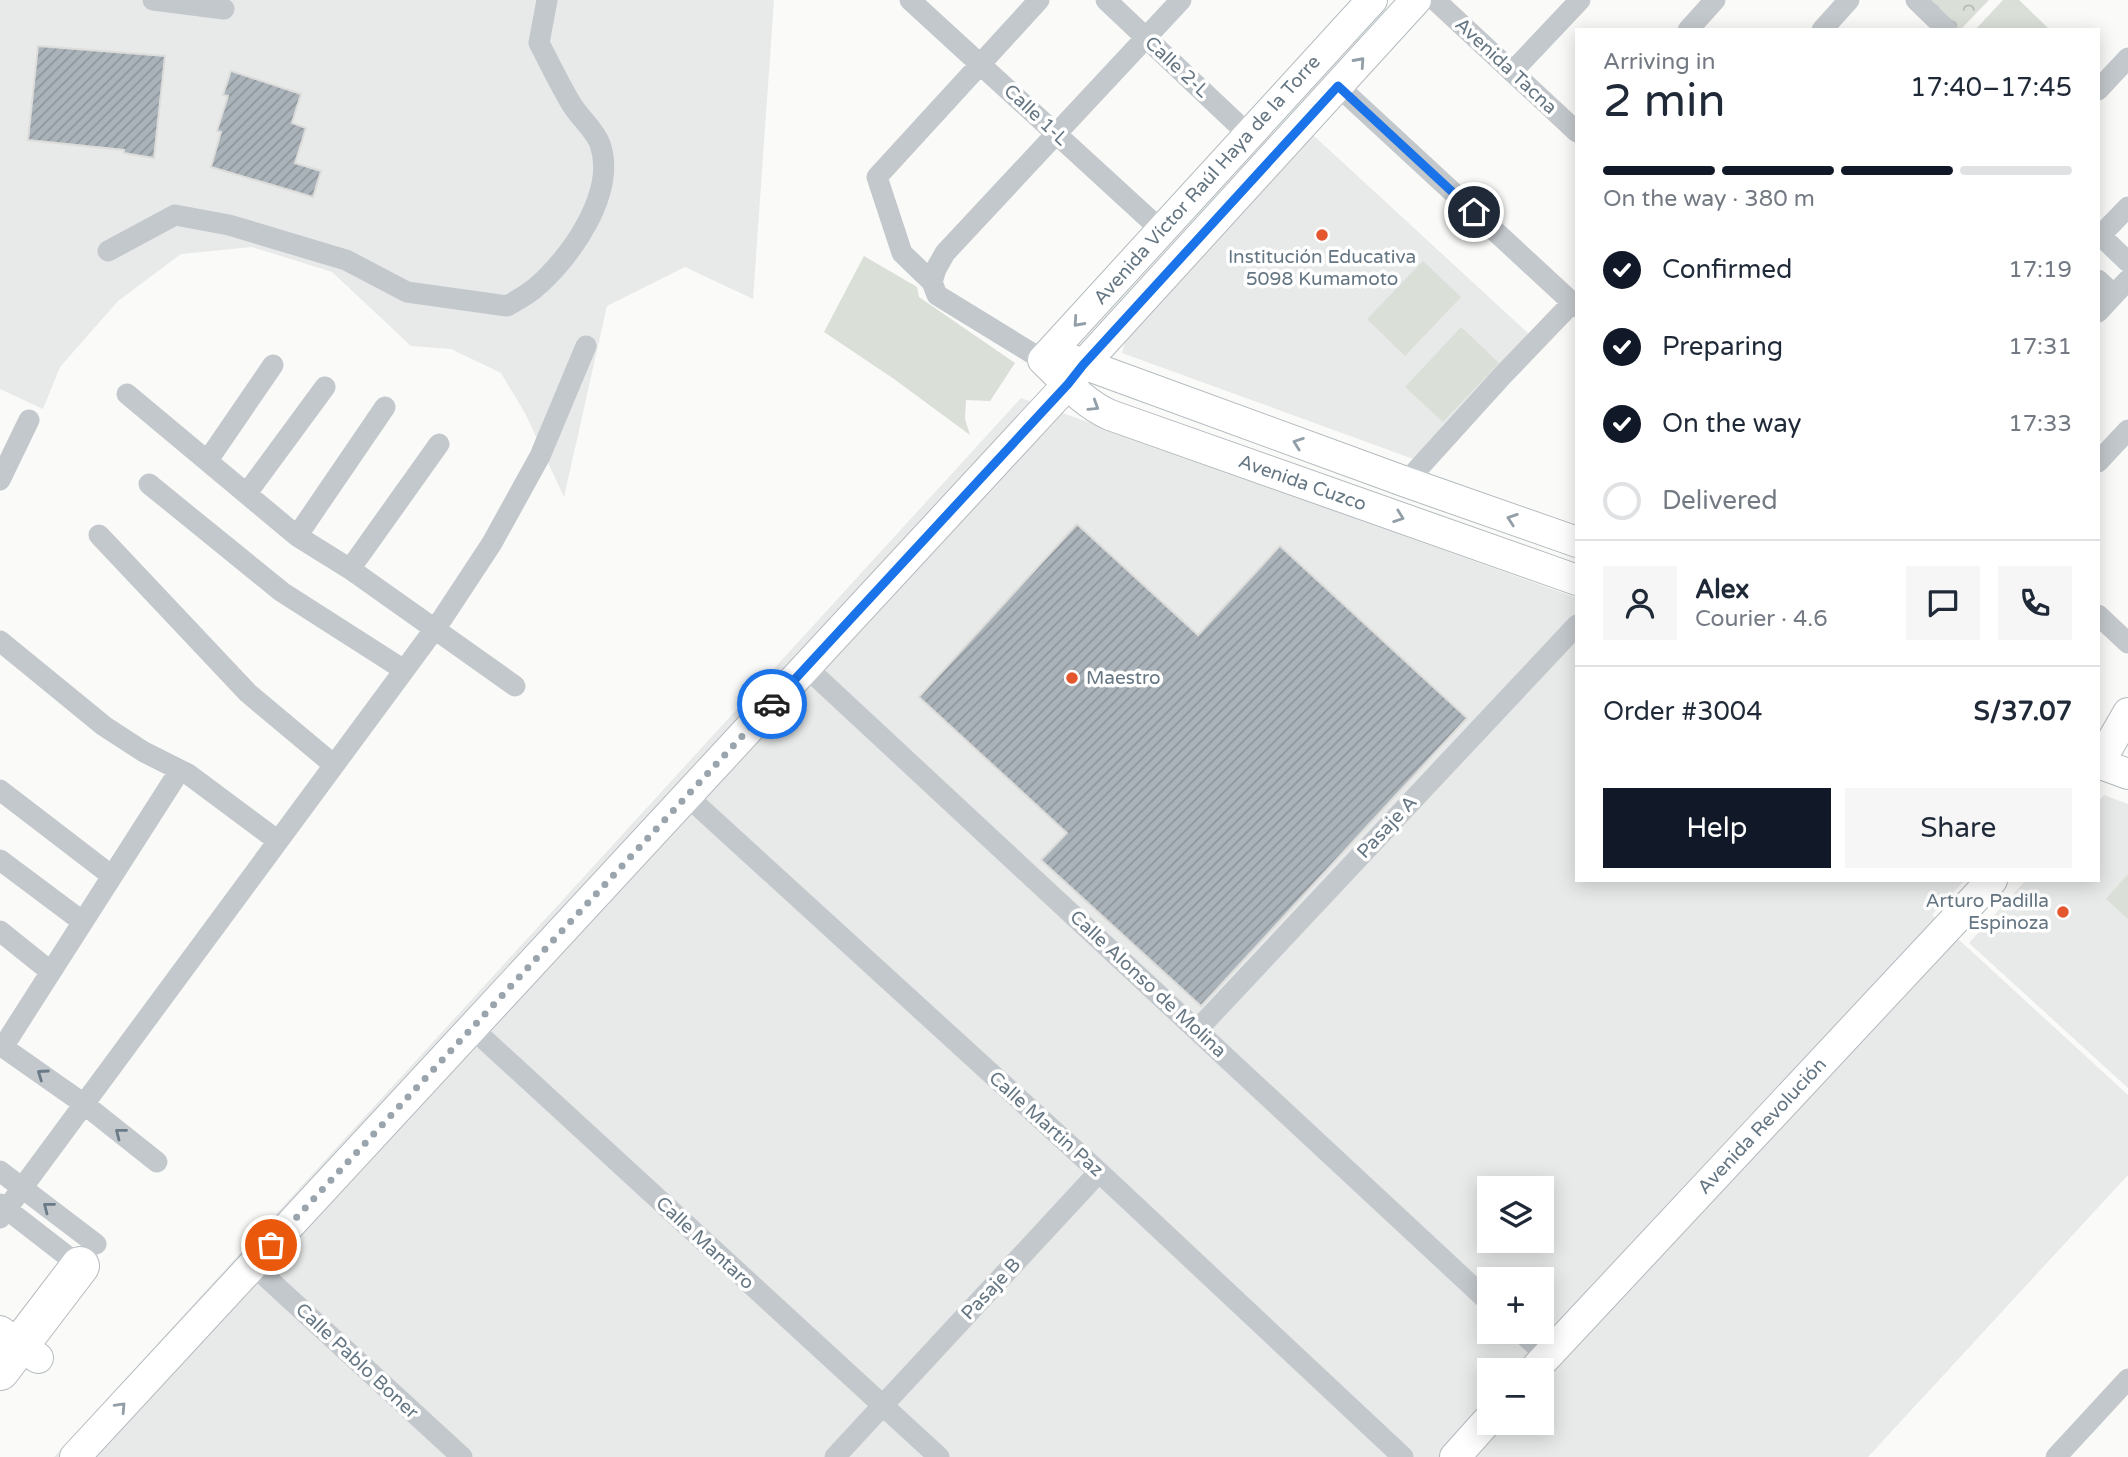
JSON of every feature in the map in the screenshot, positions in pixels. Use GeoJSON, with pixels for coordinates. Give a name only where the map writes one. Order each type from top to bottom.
{"type":"FeatureCollection","features":[{"type":"Feature","properties":{"kind":"highway"},"geometry":{"type":"LineString","coordinates":[[14,1351],[88,1255]]}},
{"type":"Feature","properties":{"kind":"street"},"geometry":{"type":"LineString","coordinates":[[153,0],[224,9]]}},
{"type":"Feature","properties":{"kind":"street"},"geometry":{"type":"LineString","coordinates":[[108,251],[175,215],[229,225],[346,260],[407,292],[507,306],[533,290],[560,264],[593,212],[603,184],[605,162],[599,141],[573,106],[538,43],[547,0]]}},
{"type":"Feature","properties":{"kind":"street","name":"Calle 1-L"},"geometry":{"type":"LineString","coordinates":[[910,0],[1161,230]]}},
{"type":"Feature","properties":{"kind":"street"},"geometry":{"type":"LineString","coordinates":[[1039,0],[877,177],[902,254],[932,282],[937,295],[1047,356]]}},
{"type":"Feature","properties":{"kind":"street","name":"Calle 2-L"},"geometry":{"type":"LineString","coordinates":[[1107,0],[1248,135]]}},
{"type":"Feature","properties":{"kind":"street"},"geometry":{"type":"LineString","coordinates":[[932,282],[944,253],[1181,0]]}},
{"type":"Feature","properties":{"kind":"street","name":"Avenida Víctor Raúl Haya de la Torre"},"geometry":{"type":"LineString","coordinates":[[1047,356],[1371,0]]}},
{"type":"Feature","properties":{"kind":"street","name":"Avenida Víctor Raúl Haya de la Torre"},"geometry":{"type":"LineString","coordinates":[[75,1457],[1076,375],[1416,0]]}},
{"type":"Feature","properties":{"kind":"street","name":"Avenida Tacna"},"geometry":{"type":"LineString","coordinates":[[1435,0],[1575,130]]}},
{"type":"Feature","properties":{"kind":"street"},"geometry":{"type":"LineString","coordinates":[[1512,72],[1580,0]]}},
{"type":"Feature","properties":{"kind":"street"},"geometry":{"type":"LineString","coordinates":[[1690,28],[1715,0]]}},
{"type":"Feature","properties":{"kind":"street"},"geometry":{"type":"LineString","coordinates":[[1824,28],[1849,0]]}},
{"type":"Feature","properties":{"kind":"street"},"geometry":{"type":"LineString","coordinates":[[1916,0],[1945,28]]}},
{"type":"Feature","properties":{"kind":"street"},"geometry":{"type":"LineString","coordinates":[[2100,88],[2128,58]]}},
{"type":"Feature","properties":{"kind":"street"},"geometry":{"type":"LineString","coordinates":[[1338,86],[1574,305],[1502,376],[1406,482]]}},
{"type":"Feature","properties":{"kind":"street"},"geometry":{"type":"LineString","coordinates":[[2100,236],[2128,207]]}},
{"type":"Feature","properties":{"kind":"street"},"geometry":{"type":"LineString","coordinates":[[2100,238],[2128,262]]}},
{"type":"Feature","properties":{"kind":"street"},"geometry":{"type":"LineString","coordinates":[[2100,308],[2113,285]]}},
{"type":"Feature","properties":{"kind":"street"},"geometry":{"type":"LineString","coordinates":[[88,1255],[2,1210],[23,1187],[434,630],[492,543],[540,456],[586,346]]}},
{"type":"Feature","properties":{"kind":"street","name":"Avenida Cuzco"},"geometry":{"type":"LineString","coordinates":[[1047,356],[1076,375],[1406,482],[1575,541]]}},
{"type":"Feature","properties":{"kind":"street"},"geometry":{"type":"LineString","coordinates":[[208,460],[273,365]]}},
{"type":"Feature","properties":{"kind":"street","name":"Avenida Cuzco"},"geometry":{"type":"LineString","coordinates":[[1076,375],[1093,407],[1110,415],[1575,579]]}},
{"type":"Feature","properties":{"kind":"street"},"geometry":{"type":"LineString","coordinates":[[247,493],[325,387]]}},
{"type":"Feature","properties":{"kind":"street"},"geometry":{"type":"LineString","coordinates":[[127,394],[297,536],[350,569],[515,686]]}},
{"type":"Feature","properties":{"kind":"street"},"geometry":{"type":"LineString","coordinates":[[297,536],[385,407]]}},
{"type":"Feature","properties":{"kind":"street"},"geometry":{"type":"LineString","coordinates":[[3,468],[29,420]]}},
{"type":"Feature","properties":{"kind":"street"},"geometry":{"type":"LineString","coordinates":[[2100,460],[2128,430]]}},
{"type":"Feature","properties":{"kind":"street"},"geometry":{"type":"LineString","coordinates":[[350,569],[439,444]]}},
{"type":"Feature","properties":{"kind":"street"},"geometry":{"type":"LineString","coordinates":[[149,484],[282,592],[404,670]]}},
{"type":"Feature","properties":{"kind":"street"},"geometry":{"type":"LineString","coordinates":[[99,535],[248,693],[334,765]]}},
{"type":"Feature","properties":{"kind":"street"},"geometry":{"type":"LineString","coordinates":[[2100,617],[2128,643]]}},
{"type":"Feature","properties":{"kind":"street","name":"Pasaje A"},"geometry":{"type":"LineString","coordinates":[[1197,1030],[1575,627]]}},
{"type":"Feature","properties":{"kind":"street"},"geometry":{"type":"LineString","coordinates":[[0,641],[104,726],[144,752],[188,774],[278,841]]}},
{"type":"Feature","properties":{"kind":"street","name":"Calle Alonso de Molina"},"geometry":{"type":"LineString","coordinates":[[806,667],[1477,1291]]}},
{"type":"Feature","properties":{"kind":"street"},"geometry":{"type":"LineString","coordinates":[[2128,713],[2106,751],[2128,774]]}},
{"type":"Feature","properties":{"kind":"street"},"geometry":{"type":"LineString","coordinates":[[157,1162],[84,1104],[2,1046],[180,769]]}},
{"type":"Feature","properties":{"kind":"street"},"geometry":{"type":"LineString","coordinates":[[0,790],[112,876]]}},
{"type":"Feature","properties":{"kind":"street","name":"Calle Martin Paz"},"geometry":{"type":"LineString","coordinates":[[686,795],[1099,1172],[1403,1457]]}},
{"type":"Feature","properties":{"kind":"street"},"geometry":{"type":"LineString","coordinates":[[0,860],[83,922]]}},
{"type":"Feature","properties":{"kind":"street","name":"Avenida Revolución"},"geometry":{"type":"LineString","coordinates":[[1545,1358],[1990,882]]}},
{"type":"Feature","properties":{"kind":"street"},"geometry":{"type":"LineString","coordinates":[[0,931],[51,972]]}},
{"type":"Feature","properties":{"kind":"street","name":"Calle Mantaro"},"geometry":{"type":"LineString","coordinates":[[472,1028],[939,1457]]}},
{"type":"Feature","properties":{"kind":"street"},"geometry":{"type":"LineString","coordinates":[[0,1171],[23,1187],[88,1255]]}},
{"type":"Feature","properties":{"kind":"street","name":"Pasaje B"},"geometry":{"type":"LineString","coordinates":[[883,1405],[1099,1172]]}},
{"type":"Feature","properties":{"kind":"street","name":"Calle Pablo Boner"},"geometry":{"type":"LineString","coordinates":[[253,1265],[462,1457]]}},
{"type":"Feature","properties":{"kind":"street"},"geometry":{"type":"LineString","coordinates":[[2056,1457],[2128,1379]]}},
{"type":"Feature","properties":{"kind":"street"},"geometry":{"type":"LineString","coordinates":[[835,1457],[883,1405]]}},
{"type":"Feature","properties":{"kind":"street"},"geometry":{"type":"LineString","coordinates":[[1455,1457],[1477,1432]]}},
{"type":"Feature","properties":{"kind":"shaded area"},"geometry":{"type":"Polygon","coordinates":[[[0,0],[774,0],[753,299],[685,267],[607,306],[564,497],[525,413],[501,373],[451,349],[411,346],[332,272],[252,247],[181,254],[118,301],[60,367],[43,409],[0,389],[0,0]]]}},
{"type":"Feature","properties":{"kind":"shaded area","name":"Institución Educativa 5098 Kumamoto"},"geometry":{"type":"Polygon","coordinates":[[[1313,135],[1529,334],[1416,460],[1122,353],[1125,342],[1313,135]]]}},
{"type":"Feature","properties":{"kind":"shaded area"},"geometry":{"type":"Polygon","coordinates":[[[1021,398],[1575,597],[1575,882],[1963,882],[1932,915],[2128,1095],[2128,1175],[1868,1457],[54,1457],[1021,398]]]}},
{"type":"Feature","properties":{"kind":"shaded area","name":"Arturo Padilla Espinoza"},"geometry":{"type":"Polygon","coordinates":[[[2104,795],[2128,804],[2128,1088],[1969,943],[2024,882],[2100,882],[2100,800],[2104,795]]]}},
{"type":"Feature","properties":{"kind":"green space"},"geometry":{"type":"Polygon","coordinates":[[[1926,0],[1989,0],[1962,28],[1956,28],[1926,0]]]}},
{"type":"Feature","properties":{"kind":"green space"},"geometry":{"type":"Polygon","coordinates":[[[2003,0],[2019,0],[2048,28],[1977,28],[2003,0]]]}},
{"type":"Feature","properties":{"kind":"green space"},"geometry":{"type":"Polygon","coordinates":[[[864,256],[917,287],[919,297],[1015,363],[990,401],[966,400],[965,419],[970,435],[824,332],[864,256]]]}},
{"type":"Feature","properties":{"kind":"green space"},"geometry":{"type":"Polygon","coordinates":[[[1423,261],[1461,297],[1405,356],[1367,319],[1423,261]]]}},
{"type":"Feature","properties":{"kind":"green space"},"geometry":{"type":"Polygon","coordinates":[[[1461,327],[1499,363],[1443,422],[1405,387],[1461,327]]]}},
{"type":"Feature","properties":{"kind":"green space"},"geometry":{"type":"Polygon","coordinates":[[[2128,874],[2128,919],[2106,899],[2128,874]]]}},
{"type":"Feature","properties":{"kind":"building"},"geometry":{"type":"Polygon","coordinates":[[[38,46],[165,56],[154,158],[124,153],[124,150],[28,140],[38,46]]]}},
{"type":"Feature","properties":{"kind":"building"},"geometry":{"type":"Polygon","coordinates":[[[231,71],[301,94],[292,123],[306,128],[295,163],[321,171],[313,197],[211,167],[221,132],[217,131],[228,96],[223,95],[231,71]]]}},
{"type":"Feature","properties":{"kind":"building"},"geometry":{"type":"Polygon","coordinates":[[[1077,524],[1198,635],[1280,546],[1467,718],[1201,1006],[1041,860],[1067,833],[919,697],[1077,524]]]}},
{"type":"Feature","properties":{"kind":"way so far"},"geometry":{"type":"LineString","coordinates":[[271,1245],[772,704]]}},
{"type":"Feature","properties":{"kind":"place","name":"Institución Educativa 5098 Kumamoto"},"geometry":{"type":"Point","coordinates":[1322,235]}},
{"type":"Feature","properties":{"kind":"place","name":"Maestro"},"geometry":{"type":"Point","coordinates":[1072,678]}},
{"type":"Feature","properties":{"kind":"place","name":"Arturo Padilla Espinoza"},"geometry":{"type":"Point","coordinates":[2063,912]}},
{"type":"Feature","properties":{"kind":"route"},"geometry":{"type":"LineString","coordinates":[[772,704],[1068,384],[1338,86],[1474,212]]}}]}
